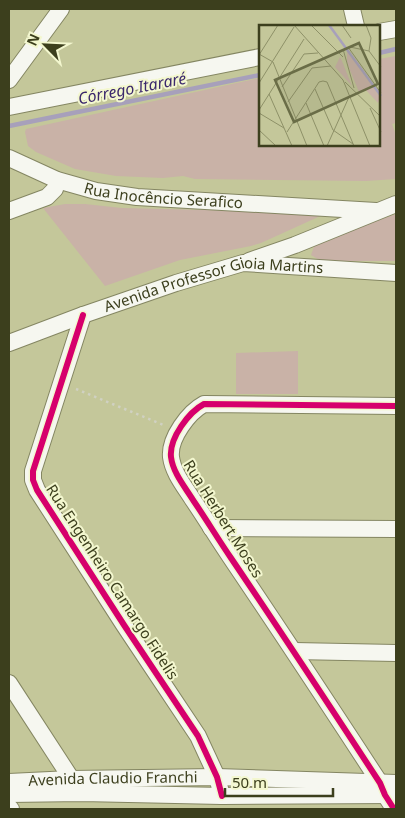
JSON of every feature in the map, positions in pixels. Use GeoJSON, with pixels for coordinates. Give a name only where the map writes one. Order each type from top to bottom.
{"type":"FeatureCollection","features":[{"type":"Feature","properties":{"kind":"street"},"geometry":{"type":"LineString","coordinates":[[9,80],[61,9]]}},
{"type":"Feature","properties":{"kind":"street"},"geometry":{"type":"LineString","coordinates":[[352,9],[356,25]]}},
{"type":"Feature","properties":{"kind":"street"},"geometry":{"type":"LineString","coordinates":[[380,32],[396,29]]}},
{"type":"Feature","properties":{"kind":"street"},"geometry":{"type":"LineString","coordinates":[[9,107],[259,57]]}},
{"type":"Feature","properties":{"kind":"street","name":"Rua Inocêncio Serafico"},"geometry":{"type":"LineString","coordinates":[[13,163],[56,180],[96,191],[138,197],[376,211]]}},
{"type":"Feature","properties":{"kind":"street"},"geometry":{"type":"LineString","coordinates":[[9,211],[47,197],[55,189],[56,180]]}},
{"type":"Feature","properties":{"kind":"street"},"geometry":{"type":"LineString","coordinates":[[243,263],[396,204]]}},
{"type":"Feature","properties":{"kind":"street"},"geometry":{"type":"LineString","coordinates":[[328,231],[333,220],[333,208]]}},
{"type":"Feature","properties":{"kind":"street"},"geometry":{"type":"LineString","coordinates":[[309,239],[304,254],[310,267]]}},
{"type":"Feature","properties":{"kind":"street","name":"Avenida Professor Gioia Martins"},"geometry":{"type":"LineString","coordinates":[[9,344],[83,315],[176,283],[243,263],[396,273]]}},
{"type":"Feature","properties":{"kind":"street","name":"Rua Engenheiro Camargo Fidelis"},"geometry":{"type":"LineString","coordinates":[[83,315],[33,471],[33,480],[37,490],[124,625],[198,736],[217,778],[222,796]]}},
{"type":"Feature","properties":{"kind":"street","name":"Rua Herbert Moses"},"geometry":{"type":"LineString","coordinates":[[394,809],[389,789],[211,528],[175,472],[171,456],[172,446],[178,431],[192,413],[204,404],[396,406]]}},
{"type":"Feature","properties":{"kind":"street"},"geometry":{"type":"LineString","coordinates":[[211,528],[396,529]]}},
{"type":"Feature","properties":{"kind":"street"},"geometry":{"type":"LineString","coordinates":[[294,652],[396,653]]}},
{"type":"Feature","properties":{"kind":"street"},"geometry":{"type":"LineString","coordinates":[[9,682],[82,793]]}},
{"type":"Feature","properties":{"kind":"street","name":"Avenida Claudio Franchi"},"geometry":{"type":"LineString","coordinates":[[9,782],[71,779],[217,778],[389,789]]}},
{"type":"Feature","properties":{"kind":"street","name":"Avenida Claudio Franchi"},"geometry":{"type":"LineString","coordinates":[[9,794],[82,793],[222,796],[389,789]]}},
{"type":"Feature","properties":{"kind":"path"},"geometry":{"type":"LineString","coordinates":[[61,383],[178,431]]}},
{"type":"Feature","properties":{"kind":"shaded area"},"geometry":{"type":"Polygon","coordinates":[[[396,56],[396,123],[392,124],[396,135],[396,179],[366,181],[116,176],[75,169],[36,152],[28,146],[26,129],[259,78],[259,146],[380,146],[380,59],[396,56]]]}},
{"type":"Feature","properties":{"kind":"shaded area"},"geometry":{"type":"Polygon","coordinates":[[[65,204],[122,208],[327,213],[261,243],[180,260],[105,286],[43,208],[65,204]]]}},
{"type":"Feature","properties":{"kind":"shaded area"},"geometry":{"type":"Polygon","coordinates":[[[396,214],[396,261],[321,261],[311,255],[316,241],[326,242],[356,228],[396,214]]]}},
{"type":"Feature","properties":{"kind":"shaded area"},"geometry":{"type":"Polygon","coordinates":[[[298,351],[298,394],[236,394],[236,353],[298,351]]]}},
{"type":"Feature","properties":{"kind":"waterway","name":"Córrego Itararé"},"geometry":{"type":"LineString","coordinates":[[380,53],[396,49]]}},
{"type":"Feature","properties":{"kind":"waterway","name":"Córrego Itararé"},"geometry":{"type":"LineString","coordinates":[[9,126],[259,75]]}},
{"type":"Feature","properties":{"kind":"cycle path"},"geometry":{"type":"LineString","coordinates":[[83,315],[33,471],[33,480],[37,490],[124,625],[198,736],[217,777],[222,796]]}},
{"type":"Feature","properties":{"kind":"cycle path"},"geometry":{"type":"LineString","coordinates":[[394,809],[380,783],[183,485],[174,469],[171,450],[173,442],[186,419],[204,404],[396,406]]}}]}
